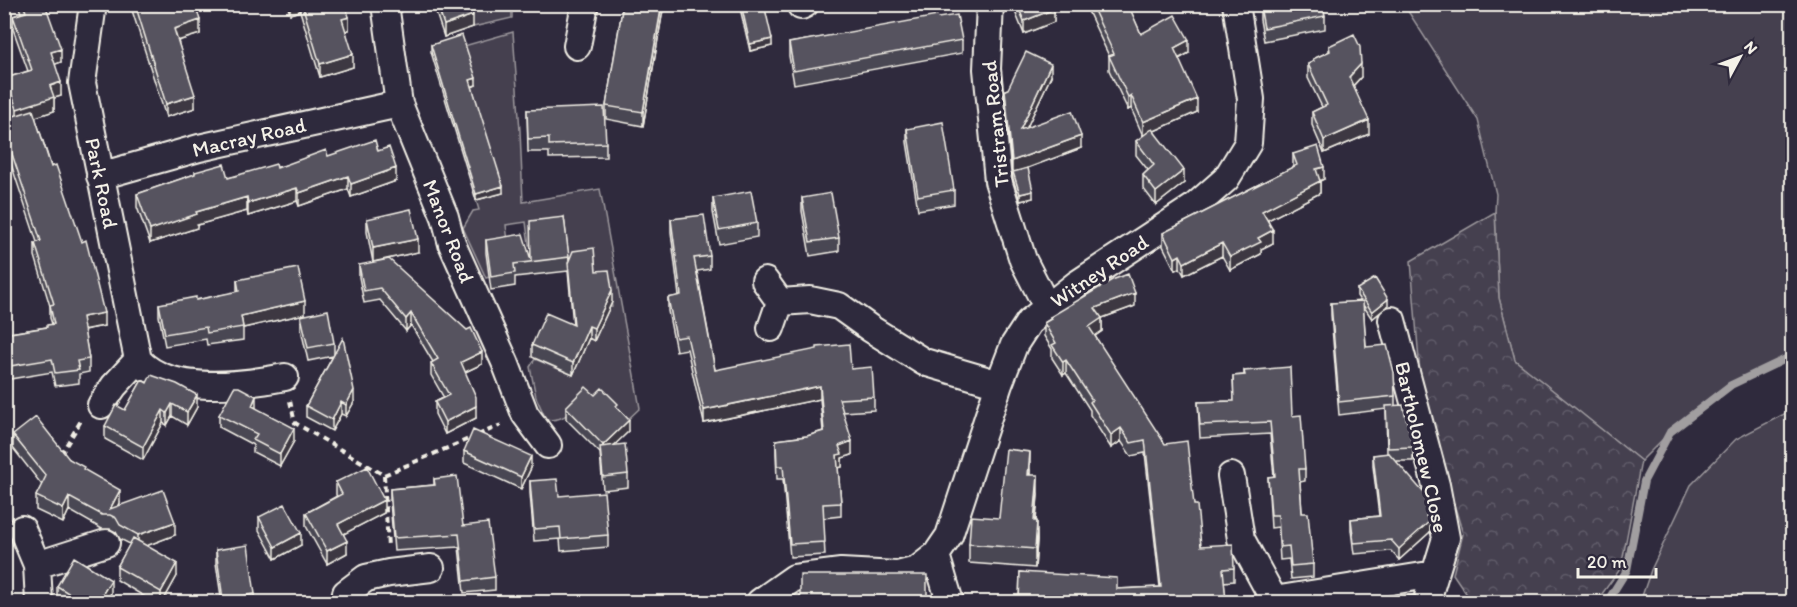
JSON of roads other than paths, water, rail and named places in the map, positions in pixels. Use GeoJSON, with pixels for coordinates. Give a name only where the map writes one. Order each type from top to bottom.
{"type":"FeatureCollection","features":[{"type":"Feature","properties":{"kind":"street","name":"Park Road"},"geometry":{"type":"LineString","coordinates":[[93,4],[82,83],[138,360]]}},
{"type":"Feature","properties":{"kind":"street","name":"Manor Road"},"geometry":{"type":"LineString","coordinates":[[385,4],[399,104],[445,217],[452,244],[505,362],[525,414],[548,445]]}},
{"type":"Feature","properties":{"kind":"street"},"geometry":{"type":"LineString","coordinates":[[577,46],[585,4]]}},
{"type":"Feature","properties":{"kind":"street","name":"Tristram Road"},"geometry":{"type":"LineString","coordinates":[[990,4],[987,69],[998,181],[1023,260],[1047,307]]}},
{"type":"Feature","properties":{"kind":"street","name":"Witney Road"},"geometry":{"type":"LineString","coordinates":[[936,555],[949,536],[1014,345],[1029,322],[1077,284],[1194,207],[1226,179],[1248,143],[1251,99],[1236,4]]}},
{"type":"Feature","properties":{"kind":"street","name":"Macray Road"},"geometry":{"type":"LineString","coordinates":[[100,176],[200,148],[399,104]]}},
{"type":"Feature","properties":{"kind":"street"},"geometry":{"type":"LineString","coordinates":[[765,281],[780,302]]}},
{"type":"Feature","properties":{"kind":"street"},"geometry":{"type":"LineString","coordinates":[[780,302],[810,300],[839,306],[924,362],[999,384]]}},
{"type":"Feature","properties":{"kind":"street"},"geometry":{"type":"LineString","coordinates":[[771,328],[780,302]]}},
{"type":"Feature","properties":{"kind":"street","name":"Bartholomew Close"},"geometry":{"type":"LineString","coordinates":[[1392,320],[1436,485],[1446,538],[1428,597],[1430,603]]}},
{"type":"Feature","properties":{"kind":"street"},"geometry":{"type":"LineString","coordinates":[[101,405],[114,386],[138,360],[154,374],[196,383],[237,385],[285,376]]}},
{"type":"Feature","properties":{"kind":"street"},"geometry":{"type":"LineString","coordinates":[[1231,476],[1241,539],[1272,601],[1435,574]]}},
{"type":"Feature","properties":{"kind":"street"},"geometry":{"type":"LineString","coordinates":[[22,529],[37,565],[39,603]]}},
{"type":"Feature","properties":{"kind":"street"},"geometry":{"type":"LineString","coordinates":[[37,565],[106,543]]}},
{"type":"Feature","properties":{"kind":"street"},"geometry":{"type":"LineString","coordinates":[[760,603],[794,578],[841,572],[897,575],[917,570],[936,555],[950,603]]}},
{"type":"Feature","properties":{"kind":"street"},"geometry":{"type":"LineString","coordinates":[[344,603],[346,593],[366,578],[431,568]]}},
{"type":"Feature","properties":{"kind":"waterway"},"geometry":{"type":"LineString","coordinates":[[1607,602],[1627,570],[1644,481],[1670,432],[1731,385],[1792,356]]}}]}
